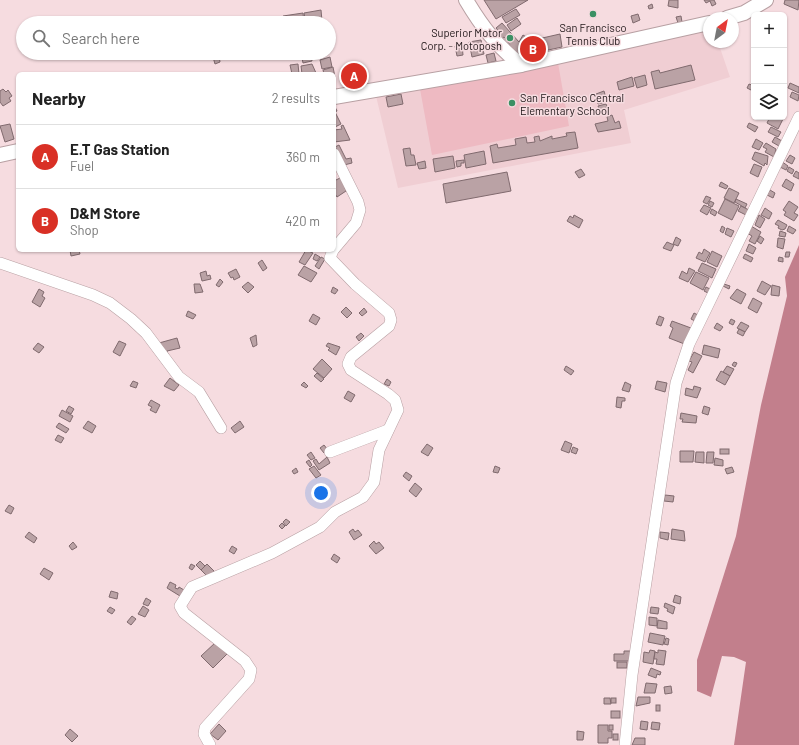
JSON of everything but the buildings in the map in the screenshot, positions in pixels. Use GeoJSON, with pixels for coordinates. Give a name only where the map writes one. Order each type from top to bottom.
{"type":"FeatureCollection","features":[{"type":"Feature","properties":{"kind":"main road"},"geometry":{"type":"LineString","coordinates":[[466,0],[480,25],[502,50],[521,65]]}},
{"type":"Feature","properties":{"kind":"main road"},"geometry":{"type":"LineString","coordinates":[[739,14],[766,0]]}},
{"type":"Feature","properties":{"kind":"main road"},"geometry":{"type":"LineString","coordinates":[[336,97],[521,65],[703,25]]}},
{"type":"Feature","properties":{"kind":"main road"},"geometry":{"type":"LineString","coordinates":[[0,155],[16,151]]}},
{"type":"Feature","properties":{"kind":"street"},"geometry":{"type":"LineString","coordinates":[[625,745],[632,675],[676,383],[689,344],[799,117]]}},
{"type":"Feature","properties":{"kind":"street"},"geometry":{"type":"LineString","coordinates":[[336,158],[358,202],[360,210],[356,223],[336,246]]}},
{"type":"Feature","properties":{"kind":"street"},"geometry":{"type":"LineString","coordinates":[[210,745],[204,734],[205,728],[249,679],[251,670],[245,660],[184,613],[180,606],[184,597],[192,587],[272,553],[320,527],[335,512],[363,497],[374,482],[379,450],[398,410],[395,400],[351,370],[348,364],[351,357],[389,326],[391,320],[389,313],[355,284],[330,258],[332,252]]}},
{"type":"Feature","properties":{"kind":"street"},"geometry":{"type":"LineString","coordinates":[[0,263],[93,295],[110,303],[146,333],[179,377],[199,392],[221,428]]}},
{"type":"Feature","properties":{"kind":"street"},"geometry":{"type":"LineString","coordinates":[[330,452],[388,430]]}},
{"type":"Feature","properties":{"kind":"shaded area","name":"San Francisco Central Elementary School"},"geometry":{"type":"Polygon","coordinates":[[[703,29],[703,48],[720,48],[730,77],[624,110],[631,143],[398,188],[376,96],[703,29]]]}},
{"type":"Feature","properties":{"kind":"shaded area"},"geometry":{"type":"Polygon","coordinates":[[[558,63],[569,126],[432,155],[420,89],[558,63]]]}},
{"type":"Feature","properties":{"kind":"shaded area"},"geometry":{"type":"Polygon","coordinates":[[[799,245],[799,745],[734,745],[746,662],[734,657],[722,656],[711,697],[697,691],[697,660],[736,536],[761,405],[787,296],[785,277],[799,245]]]}},
{"type":"Feature","properties":{"kind":"place","name":"San Francisco Tennis Club"},"geometry":{"type":"Point","coordinates":[593,14]}},
{"type":"Feature","properties":{"kind":"place","name":"Superior Motor Corp. - Motoposh"},"geometry":{"type":"Point","coordinates":[510,38]}},
{"type":"Feature","properties":{"kind":"place","name":"D&M Store"},"geometry":{"type":"Point","coordinates":[533,49]}},
{"type":"Feature","properties":{"kind":"place","name":"E.T Gas Station"},"geometry":{"type":"Point","coordinates":[354,76]}},
{"type":"Feature","properties":{"kind":"place","name":"San Francisco Central Elementary School"},"geometry":{"type":"Point","coordinates":[512,103]}}]}
